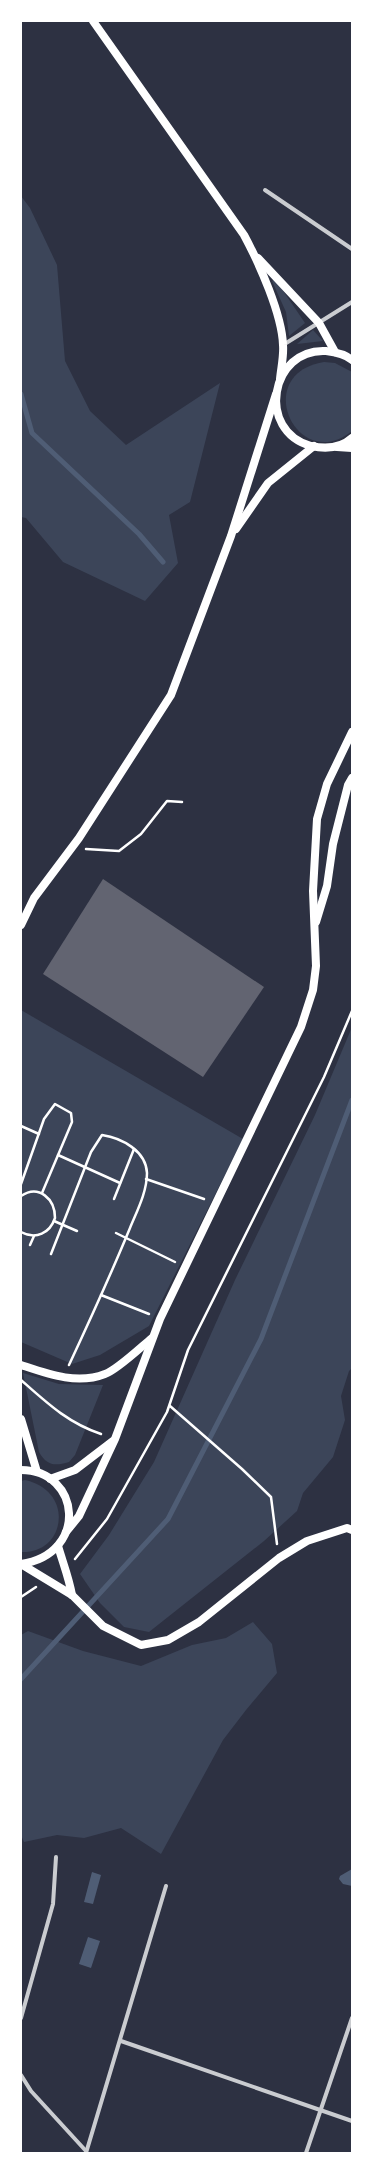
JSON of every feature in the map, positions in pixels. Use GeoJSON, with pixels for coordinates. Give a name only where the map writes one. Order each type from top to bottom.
{"type":"FeatureCollection","features":[{"type":"Feature","properties":{"kind":"main road"},"geometry":{"type":"LineString","coordinates":[[21,925],[34,898],[71,849],[171,695],[231,536],[276,394],[280,379],[284,345],[276,308],[255,255],[244,235],[93,21]]}},
{"type":"Feature","properties":{"kind":"main road"},"geometry":{"type":"LineString","coordinates":[[255,255],[319,323],[335,352]]}},
{"type":"Feature","properties":{"kind":"main road"},"geometry":{"type":"LineString","coordinates":[[280,379],[289,365],[303,355],[318,351],[335,352],[352,360]]}},
{"type":"Feature","properties":{"kind":"main road"},"geometry":{"type":"LineString","coordinates":[[276,394],[276,409],[282,424],[291,436],[304,444],[314,446],[352,448]]}},
{"type":"Feature","properties":{"kind":"main road"},"geometry":{"type":"LineString","coordinates":[[335,447],[352,438]]}},
{"type":"Feature","properties":{"kind":"main road"},"geometry":{"type":"LineString","coordinates":[[231,536],[268,484],[314,446]]}},
{"type":"Feature","properties":{"kind":"main road"},"geometry":{"type":"LineString","coordinates":[[21,1564],[36,1561],[51,1554],[79,1516],[115,1439],[160,1319],[215,1203],[279,1076],[301,1027],[314,984],[316,966],[312,891],[317,819],[327,784],[352,732]]}},
{"type":"Feature","properties":{"kind":"main road"},"geometry":{"type":"LineString","coordinates":[[315,926],[327,886],[332,844],[348,785],[352,778]]}},
{"type":"Feature","properties":{"kind":"main road"},"geometry":{"type":"LineString","coordinates":[[21,1365],[63,1378],[86,1378],[106,1374],[152,1337]]}},
{"type":"Feature","properties":{"kind":"main road"},"geometry":{"type":"LineString","coordinates":[[21,1419],[37,1472]]}},
{"type":"Feature","properties":{"kind":"main road"},"geometry":{"type":"LineString","coordinates":[[50,1479],[75,1470],[115,1439]]}},
{"type":"Feature","properties":{"kind":"main road"},"geometry":{"type":"LineString","coordinates":[[21,1470],[37,1472],[50,1479],[56,1483],[65,1495],[69,1511],[66,1532]]}},
{"type":"Feature","properties":{"kind":"main road"},"geometry":{"type":"LineString","coordinates":[[21,1564],[72,1595],[103,1626],[141,1645],[168,1640],[199,1622],[279,1558],[306,1541],[347,1528],[352,1530]]}},
{"type":"Feature","properties":{"kind":"main road"},"geometry":{"type":"LineString","coordinates":[[58,1546],[65,1571],[69,1578],[72,1595]]}},
{"type":"Feature","properties":{"kind":"street"},"geometry":{"type":"LineString","coordinates":[[265,190],[352,249]]}},
{"type":"Feature","properties":{"kind":"street"},"geometry":{"type":"LineString","coordinates":[[284,345],[352,302]]}},
{"type":"Feature","properties":{"kind":"street"},"geometry":{"type":"LineString","coordinates":[[21,2018],[53,1904],[56,1857]]}},
{"type":"Feature","properties":{"kind":"street"},"geometry":{"type":"LineString","coordinates":[[86,2152],[121,2041],[166,1886]]}},
{"type":"Feature","properties":{"kind":"street"},"geometry":{"type":"LineString","coordinates":[[306,2153],[352,2018]]}},
{"type":"Feature","properties":{"kind":"street"},"geometry":{"type":"LineString","coordinates":[[121,2041],[352,2121]]}},
{"type":"Feature","properties":{"kind":"street"},"geometry":{"type":"LineString","coordinates":[[21,2075],[31,2091],[86,2152]]}},
{"type":"Feature","properties":{"kind":"path"},"geometry":{"type":"LineString","coordinates":[[71,849],[119,851],[141,834],[167,801],[182,802]]}},
{"type":"Feature","properties":{"kind":"path"},"geometry":{"type":"LineString","coordinates":[[65,1571],[107,1519],[170,1406],[188,1350],[324,1077],[352,1011]]}},
{"type":"Feature","properties":{"kind":"path"},"geometry":{"type":"LineString","coordinates":[[21,1184],[44,1119],[55,1104],[62,1106],[71,1113],[72,1122],[42,1193]]}},
{"type":"Feature","properties":{"kind":"path"},"geometry":{"type":"LineString","coordinates":[[21,1126],[39,1134]]}},
{"type":"Feature","properties":{"kind":"path"},"geometry":{"type":"LineString","coordinates":[[51,1254],[84,1168],[102,1135],[116,1137],[141,1154],[147,1172],[145,1190],[101,1295],[63,1378]]}},
{"type":"Feature","properties":{"kind":"path"},"geometry":{"type":"LineString","coordinates":[[114,1199],[134,1149]]}},
{"type":"Feature","properties":{"kind":"path"},"geometry":{"type":"LineString","coordinates":[[58,1155],[120,1183]]}},
{"type":"Feature","properties":{"kind":"path"},"geometry":{"type":"LineString","coordinates":[[146,1179],[215,1203]]}},
{"type":"Feature","properties":{"kind":"path"},"geometry":{"type":"LineString","coordinates":[[21,1196],[29,1192],[42,1193],[53,1203],[55,1210],[54,1221],[48,1231],[34,1236],[21,1232]]}},
{"type":"Feature","properties":{"kind":"path"},"geometry":{"type":"LineString","coordinates":[[54,1221],[77,1231]]}},
{"type":"Feature","properties":{"kind":"path"},"geometry":{"type":"LineString","coordinates":[[116,1233],[184,1267]]}},
{"type":"Feature","properties":{"kind":"path"},"geometry":{"type":"LineString","coordinates":[[30,1245],[34,1236]]}},
{"type":"Feature","properties":{"kind":"path"},"geometry":{"type":"LineString","coordinates":[[101,1295],[160,1319]]}},
{"type":"Feature","properties":{"kind":"path"},"geometry":{"type":"LineString","coordinates":[[21,1380],[51,1406],[80,1427],[115,1439]]}},
{"type":"Feature","properties":{"kind":"path"},"geometry":{"type":"LineString","coordinates":[[170,1406],[242,1469],[270,1497],[279,1558]]}},
{"type":"Feature","properties":{"kind":"path"},"geometry":{"type":"LineString","coordinates":[[21,1597],[47,1580]]}},
{"type":"Feature","properties":{"kind":"shaded area"},"geometry":{"type":"Polygon","coordinates":[[[21,196],[30,208],[57,265],[65,361],[90,411],[126,445],[220,383],[190,502],[169,515],[178,563],[145,601],[63,562],[26,518],[21,517],[21,196]]]}},
{"type":"Feature","properties":{"kind":"shaded area"},"geometry":{"type":"Polygon","coordinates":[[[275,279],[305,323],[289,336],[286,312],[272,281],[275,279]]]}},
{"type":"Feature","properties":{"kind":"shaded area"},"geometry":{"type":"Polygon","coordinates":[[[313,330],[323,341],[297,344],[313,330]]]}},
{"type":"Feature","properties":{"kind":"shaded area"},"geometry":{"type":"Polygon","coordinates":[[[324,362],[335,363],[352,372],[352,431],[332,441],[314,440],[299,432],[290,418],[286,401],[289,384],[302,370],[324,362]]]}},
{"type":"Feature","properties":{"kind":"shaded area"},"geometry":{"type":"Polygon","coordinates":[[[21,1010],[243,1139],[149,1326],[100,1355],[72,1364],[21,1342],[21,1010]]]}},
{"type":"Feature","properties":{"kind":"shaded area"},"geometry":{"type":"Polygon","coordinates":[[[352,1027],[352,1368],[349,1371],[341,1396],[345,1420],[333,1457],[303,1493],[297,1511],[264,1541],[149,1632],[124,1627],[100,1603],[80,1574],[109,1535],[154,1462],[235,1280],[315,1115],[352,1027]]]}},
{"type":"Feature","properties":{"kind":"shaded area"},"geometry":{"type":"Polygon","coordinates":[[[23,1373],[59,1384],[103,1385],[75,1455],[69,1462],[52,1464],[45,1460],[39,1452],[23,1373]]]}},
{"type":"Feature","properties":{"kind":"shaded area"},"geometry":{"type":"Polygon","coordinates":[[[25,1480],[41,1486],[52,1496],[58,1508],[59,1521],[55,1533],[48,1543],[36,1550],[21,1552],[21,1481],[25,1480]]]}},
{"type":"Feature","properties":{"kind":"shaded area"},"geometry":{"type":"Polygon","coordinates":[[[253,1622],[272,1644],[277,1673],[223,1740],[161,1854],[121,1828],[84,1838],[57,1835],[24,1842],[21,1835],[21,1635],[28,1631],[83,1651],[141,1666],[192,1645],[226,1638],[253,1622]]]}},
{"type":"Feature","properties":{"kind":"shaded area"},"geometry":{"type":"Polygon","coordinates":[[[352,1869],[352,1886],[343,1884],[339,1879],[340,1876],[352,1869]]]}},
{"type":"Feature","properties":{"kind":"shaded area"},"geometry":{"type":"Polygon","coordinates":[[[92,1872],[101,1875],[93,1904],[84,1902],[92,1872]]]}},
{"type":"Feature","properties":{"kind":"shaded area"},"geometry":{"type":"Polygon","coordinates":[[[88,1937],[100,1941],[91,1968],[79,1964],[88,1937]]]}},
{"type":"Feature","properties":{"kind":"building"},"geometry":{"type":"Polygon","coordinates":[[[103,879],[264,987],[203,1077],[43,974],[103,879]]]}},
{"type":"Feature","properties":{"kind":"waterway"},"geometry":{"type":"LineString","coordinates":[[21,394],[32,433],[139,534],[163,562]]}},
{"type":"Feature","properties":{"kind":"waterway"},"geometry":{"type":"LineString","coordinates":[[21,1679],[168,1519],[261,1339],[352,1100]]}}]}
